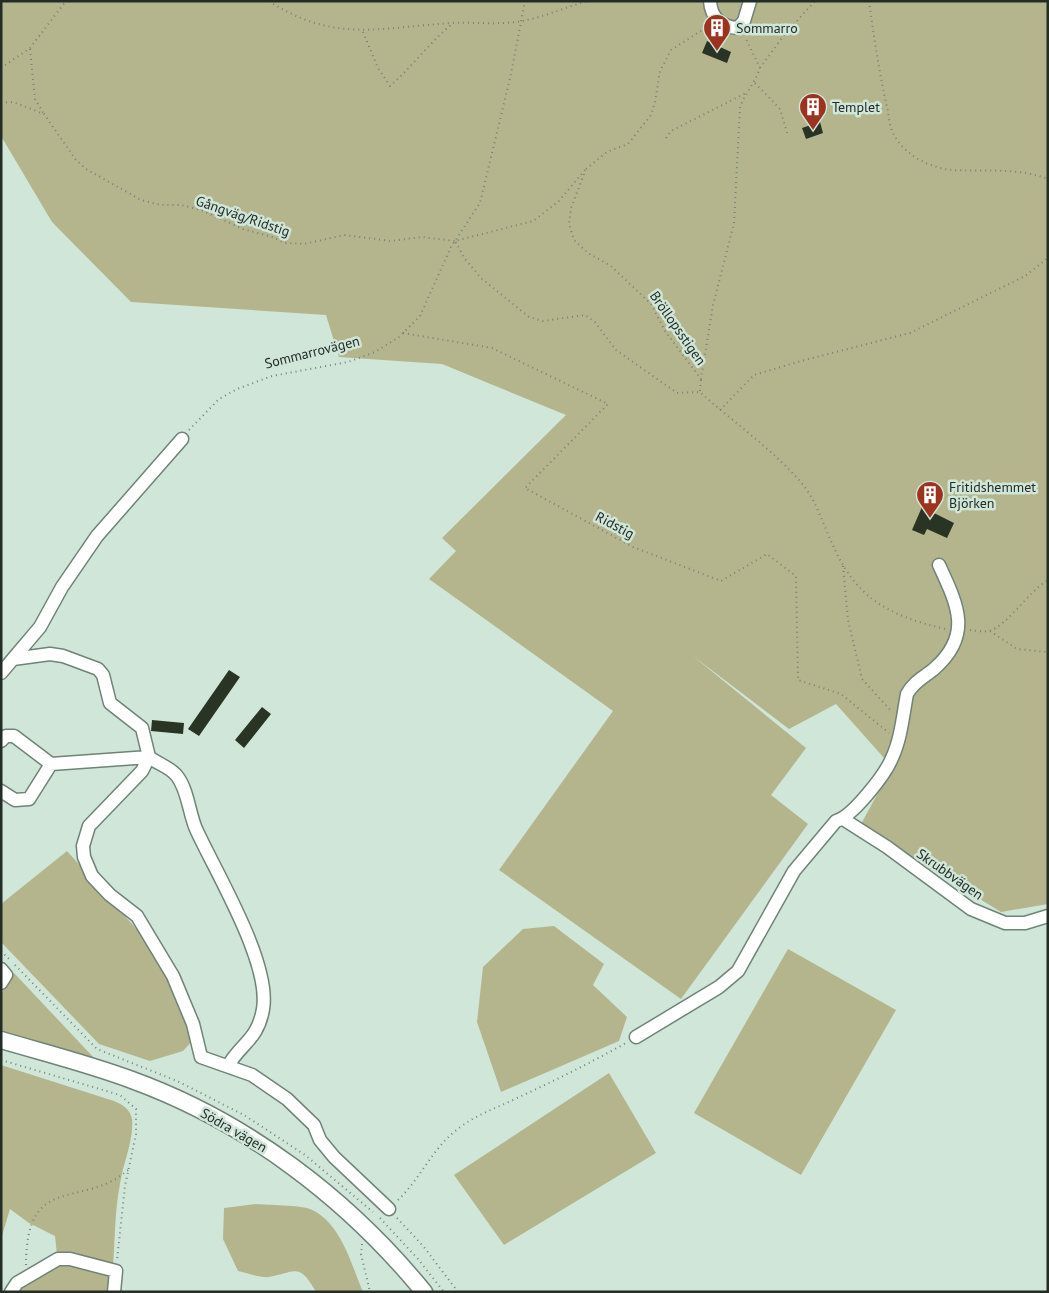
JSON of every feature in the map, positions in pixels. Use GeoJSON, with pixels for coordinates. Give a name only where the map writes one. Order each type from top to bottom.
{"type":"FeatureCollection","features":[{"type":"Feature","properties":{"kind":"main road","name":"Södra vägen"},"geometry":{"type":"LineString","coordinates":[[1,1040],[133,1080],[213,1116],[264,1146],[299,1171],[369,1231],[424,1292]]}},
{"type":"Feature","properties":{"kind":"street"},"geometry":{"type":"LineString","coordinates":[[710,1],[710,9],[717,20],[728,27],[738,28],[744,21],[750,1]]}},
{"type":"Feature","properties":{"kind":"street"},"geometry":{"type":"LineString","coordinates":[[1,673],[40,628],[62,587],[97,536],[182,439]]}},
{"type":"Feature","properties":{"kind":"street"},"geometry":{"type":"LineString","coordinates":[[636,1037],[720,987],[738,971],[794,871],[836,821],[843,819],[871,790],[892,759],[907,694],[912,685],[934,669],[952,649],[958,630],[959,616],[956,604],[939,564]]}},
{"type":"Feature","properties":{"kind":"street"},"geometry":{"type":"LineString","coordinates":[[13,659],[50,654],[63,656],[98,669],[103,675],[110,703],[142,728],[149,756],[142,772],[89,826],[83,846],[84,857],[92,876],[110,895],[137,916],[173,976],[193,1024],[201,1057],[252,1075],[287,1099],[314,1125],[320,1140],[334,1156],[389,1209]]}},
{"type":"Feature","properties":{"kind":"street"},"geometry":{"type":"LineString","coordinates":[[1,741],[6,736],[14,736],[51,764],[149,756],[178,778],[196,829],[249,940],[261,980],[264,1007],[260,1021],[249,1043],[233,1057],[228,1066]]}},
{"type":"Feature","properties":{"kind":"street"},"geometry":{"type":"LineString","coordinates":[[1,791],[15,800],[29,799],[51,764]]}},
{"type":"Feature","properties":{"kind":"street","name":"Skrubbvägen"},"geometry":{"type":"LineString","coordinates":[[843,819],[887,847],[971,909],[1005,923],[1025,923],[1048,916]]}},
{"type":"Feature","properties":{"kind":"street"},"geometry":{"type":"LineString","coordinates":[[1,969],[6,975],[1,983]]}},
{"type":"Feature","properties":{"kind":"street"},"geometry":{"type":"LineString","coordinates":[[11,1292],[17,1282],[58,1259],[116,1271],[114,1292]]}},
{"type":"Feature","properties":{"kind":"path"},"geometry":{"type":"LineString","coordinates":[[1,68],[30,48],[66,1]]}},
{"type":"Feature","properties":{"kind":"path"},"geometry":{"type":"LineString","coordinates":[[269,1],[290,15],[322,25],[363,32],[453,24],[522,21],[588,1]]}},
{"type":"Feature","properties":{"kind":"path","name":"Sommarrovägen"},"geometry":{"type":"LineString","coordinates":[[182,439],[219,399],[237,389],[272,376],[348,362],[375,352],[403,333],[420,316],[455,241],[480,203],[492,161],[525,1]]}},
{"type":"Feature","properties":{"kind":"path","name":"Bröllopsstigen"},"geometry":{"type":"LineString","coordinates":[[700,379],[713,305],[734,223],[740,106],[746,93],[755,83],[760,68],[784,35],[816,1]]}},
{"type":"Feature","properties":{"kind":"path"},"geometry":{"type":"LineString","coordinates":[[869,1],[878,66],[892,133],[910,154],[934,166],[952,170],[1004,170],[1037,175],[1048,179]]}},
{"type":"Feature","properties":{"kind":"path","name":"Bröllopsstigen"},"geometry":{"type":"LineString","coordinates":[[700,379],[664,331],[651,304],[611,266],[588,253],[574,240],[569,224],[571,208],[586,170],[607,152],[628,144],[651,115],[660,71],[671,50],[717,20]]}},
{"type":"Feature","properties":{"kind":"path"},"geometry":{"type":"LineString","coordinates":[[363,32],[378,68],[390,86],[408,70],[432,40],[453,24]]}},
{"type":"Feature","properties":{"kind":"path"},"geometry":{"type":"LineString","coordinates":[[738,28],[750,44],[760,68]]}},
{"type":"Feature","properties":{"kind":"path","name":"Gångväg/Ridstig"},"geometry":{"type":"LineString","coordinates":[[30,48],[36,99],[44,114],[76,160],[86,169],[141,200],[161,205],[180,205],[200,210],[244,230],[272,237],[285,244],[304,244],[344,235],[391,241],[422,237],[455,241]]}},
{"type":"Feature","properties":{"kind":"path"},"geometry":{"type":"LineString","coordinates":[[755,83],[780,110],[788,136]]}},
{"type":"Feature","properties":{"kind":"path"},"geometry":{"type":"LineString","coordinates":[[666,138],[671,132],[746,93]]}},
{"type":"Feature","properties":{"kind":"path"},"geometry":{"type":"LineString","coordinates":[[1,103],[13,102],[44,114]]}},
{"type":"Feature","properties":{"kind":"path"},"geometry":{"type":"LineString","coordinates":[[586,170],[558,202],[533,221],[455,241],[465,260],[481,278],[529,317],[543,321],[585,316],[595,322],[616,350],[677,394],[700,392],[769,450],[806,488],[843,566],[870,599],[895,614],[927,625],[958,630],[990,631],[1017,650],[1048,652]]}},
{"type":"Feature","properties":{"kind":"path"},"geometry":{"type":"LineString","coordinates":[[720,410],[754,375],[801,360],[910,333],[1025,276],[1048,258]]}},
{"type":"Feature","properties":{"kind":"path","name":"Ridstig"},"geometry":{"type":"LineString","coordinates":[[403,333],[492,348],[608,404],[525,488],[633,547],[721,581],[767,554],[796,576],[798,680],[841,694],[897,741]]}},
{"type":"Feature","properties":{"kind":"path"},"geometry":{"type":"LineString","coordinates":[[700,379],[700,392]]}},
{"type":"Feature","properties":{"kind":"path"},"geometry":{"type":"LineString","coordinates":[[843,566],[848,620],[862,679],[882,698],[901,724]]}},
{"type":"Feature","properties":{"kind":"path"},"geometry":{"type":"LineString","coordinates":[[990,631],[1007,618],[1038,585],[1048,580]]}},
{"type":"Feature","properties":{"kind":"path"},"geometry":{"type":"LineString","coordinates":[[370,1292],[361,1254],[362,1245],[369,1231],[408,1191],[427,1161],[458,1128],[477,1115],[569,1074],[636,1037]]}},
{"type":"Feature","properties":{"kind":"path"},"geometry":{"type":"LineString","coordinates":[[1,1060],[120,1095],[136,1109],[136,1134],[128,1170],[116,1271]]}},
{"type":"Feature","properties":{"kind":"path"},"geometry":{"type":"LineString","coordinates":[[27,1276],[26,1238],[34,1216],[58,1196],[116,1181],[128,1170]]}},
{"type":"Feature","properties":{"kind":"path"},"geometry":{"type":"LineString","coordinates":[[389,1209],[424,1247],[458,1292]]}},
{"type":"Feature","properties":{"kind":"green space"},"geometry":{"type":"Polygon","coordinates":[[[1,1],[1048,1],[1048,904],[1001,912],[860,826],[892,767],[836,704],[789,729],[693,656],[806,748],[771,795],[808,824],[681,999],[499,870],[613,711],[429,579],[456,551],[442,538],[566,415],[442,364],[339,357],[326,315],[131,302],[52,222],[1,136],[1,1]]]}},
{"type":"Feature","properties":{"kind":"green space"},"geometry":{"type":"Polygon","coordinates":[[[67,851],[140,933],[171,984],[194,1039],[183,1051],[150,1061],[99,1044],[1,942],[1,904],[67,851]]]}},
{"type":"Feature","properties":{"kind":"green space"},"geometry":{"type":"Polygon","coordinates":[[[554,926],[604,964],[593,985],[627,1017],[619,1041],[501,1092],[477,1022],[483,967],[523,929],[554,926]]]}},
{"type":"Feature","properties":{"kind":"green space"},"geometry":{"type":"Polygon","coordinates":[[[788,949],[896,1010],[801,1175],[694,1113],[788,949]]]}},
{"type":"Feature","properties":{"kind":"green space"},"geometry":{"type":"Polygon","coordinates":[[[14,973],[96,1060],[1,1032],[1,994],[14,973]]]}},
{"type":"Feature","properties":{"kind":"green space"},"geometry":{"type":"Polygon","coordinates":[[[1,1065],[114,1101],[130,1113],[132,1127],[118,1197],[110,1292],[15,1292],[57,1255],[55,1236],[29,1223],[10,1209],[1,1239],[1,1065]]]}},
{"type":"Feature","properties":{"kind":"green space"},"geometry":{"type":"Polygon","coordinates":[[[609,1073],[656,1153],[504,1245],[454,1175],[609,1073]]]}},
{"type":"Feature","properties":{"kind":"green space"},"geometry":{"type":"Polygon","coordinates":[[[256,1204],[305,1208],[321,1215],[330,1224],[344,1245],[363,1292],[316,1292],[305,1276],[296,1271],[265,1277],[238,1271],[223,1239],[224,1208],[256,1204]]]}},
{"type":"Feature","properties":{"kind":"building","name":"Sommarro"},"geometry":{"type":"Polygon","coordinates":[[[707,41],[731,52],[727,63],[702,53],[707,41]]]}},
{"type":"Feature","properties":{"kind":"building","name":"Templet"},"geometry":{"type":"Polygon","coordinates":[[[820,122],[823,133],[806,139],[802,128],[820,122]]]}},
{"type":"Feature","properties":{"kind":"building","name":"Fritidshemmet Björken"},"geometry":{"type":"Polygon","coordinates":[[[922,507],[954,523],[947,538],[927,529],[924,535],[912,530],[922,507]]]}},
{"type":"Feature","properties":{"kind":"building"},"geometry":{"type":"Polygon","coordinates":[[[229,670],[240,677],[199,736],[188,729],[229,670]]]}},
{"type":"Feature","properties":{"kind":"building"},"geometry":{"type":"Polygon","coordinates":[[[262,707],[271,714],[244,748],[235,740],[262,707]]]}},
{"type":"Feature","properties":{"kind":"building"},"geometry":{"type":"Polygon","coordinates":[[[152,720],[184,723],[183,734],[151,731],[152,720]]]}},
{"type":"Feature","properties":{"kind":"place","name":"Sommarro"},"geometry":{"type":"Point","coordinates":[717,52]}},
{"type":"Feature","properties":{"kind":"place","name":"Templet"},"geometry":{"type":"Point","coordinates":[813,131]}},
{"type":"Feature","properties":{"kind":"place","name":"Fritidshemmet Björken"},"geometry":{"type":"Point","coordinates":[930,519]}}]}
